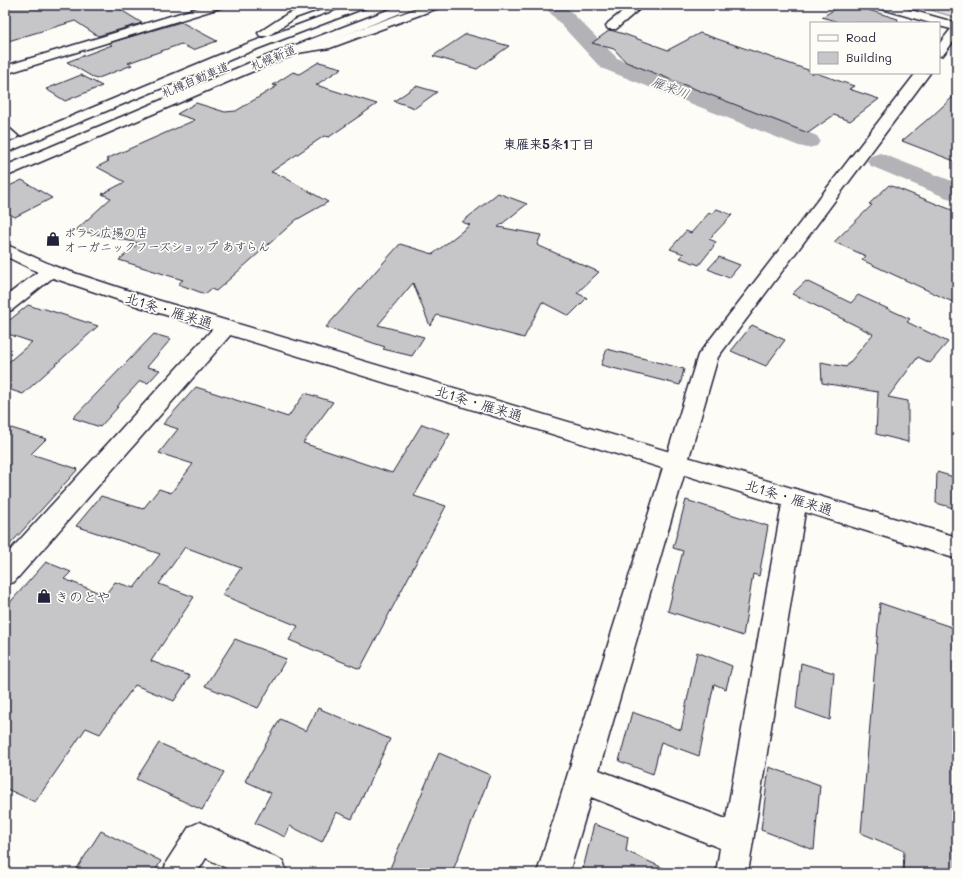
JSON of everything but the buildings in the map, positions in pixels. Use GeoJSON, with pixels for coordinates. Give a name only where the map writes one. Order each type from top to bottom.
{"type":"FeatureCollection","features":[{"type":"Feature","properties":{"kind":"main road"},"geometry":{"type":"LineString","coordinates":[[5,70],[220,5]]}},
{"type":"Feature","properties":{"kind":"main road"},"geometry":{"type":"LineString","coordinates":[[264,33],[291,16],[322,5]]}},
{"type":"Feature","properties":{"kind":"main road","name":"札幌新道"},"geometry":{"type":"LineString","coordinates":[[6,139],[296,20],[338,5]]}},
{"type":"Feature","properties":{"kind":"main road","name":"札樽自動車道"},"geometry":{"type":"LineString","coordinates":[[6,139],[363,5]]}},
{"type":"Feature","properties":{"kind":"main road","name":"札樽自動車道"},"geometry":{"type":"LineString","coordinates":[[5,160],[94,121],[232,64],[388,5]]}},
{"type":"Feature","properties":{"kind":"main road","name":"札幌新道"},"geometry":{"type":"LineString","coordinates":[[5,172],[291,50],[412,5]]}},
{"type":"Feature","properties":{"kind":"main road"},"geometry":{"type":"LineString","coordinates":[[291,50],[326,45],[436,5]]}},
{"type":"Feature","properties":{"kind":"main road"},"geometry":{"type":"LineString","coordinates":[[612,26],[638,5]]}},
{"type":"Feature","properties":{"kind":"main road"},"geometry":{"type":"LineString","coordinates":[[880,5],[937,22]]}},
{"type":"Feature","properties":{"kind":"main road"},"geometry":{"type":"LineString","coordinates":[[940,23],[957,28],[940,51]]}},
{"type":"Feature","properties":{"kind":"main road"},"geometry":{"type":"LineString","coordinates":[[553,873],[708,355],[922,74]]}},
{"type":"Feature","properties":{"kind":"main road","name":"北1条・雁来通"},"geometry":{"type":"LineString","coordinates":[[5,249],[50,272],[150,304],[957,548]]}},
{"type":"Feature","properties":{"kind":"main road"},"geometry":{"type":"LineString","coordinates":[[5,306],[50,272]]}},
{"type":"Feature","properties":{"kind":"main road"},"geometry":{"type":"LineString","coordinates":[[5,574],[226,327]]}},
{"type":"Feature","properties":{"kind":"main road"},"geometry":{"type":"LineString","coordinates":[[732,873],[795,499]]}},
{"type":"Feature","properties":{"kind":"main road"},"geometry":{"type":"LineString","coordinates":[[581,778],[737,839]]}},
{"type":"Feature","properties":{"kind":"main road"},"geometry":{"type":"LineString","coordinates":[[179,873],[200,838],[271,873]]}},
{"type":"Feature","properties":{"kind":"shaded area"},"geometry":{"type":"Polygon","coordinates":[[[914,5],[957,5],[957,18],[914,5]]]}},
{"type":"Feature","properties":{"kind":"waterway","name":"雁来川"},"geometry":{"type":"LineString","coordinates":[[553,5],[609,63],[808,141]]}},
{"type":"Feature","properties":{"kind":"waterway","name":"雁来川"},"geometry":{"type":"LineString","coordinates":[[880,161],[957,192]]}},
{"type":"Feature","properties":{"kind":"place","name":"ポラン広場の店 オーガニックフーズショップ あすらん"},"geometry":{"type":"Point","coordinates":[53,239]}},
{"type":"Feature","properties":{"kind":"place","name":"きのとや"},"geometry":{"type":"Point","coordinates":[44,596]}},
{"type":"Feature","properties":{"kind":"district","name":"東雁来5条1丁目"},"geometry":{"type":"Point","coordinates":[549,143]}}]}
